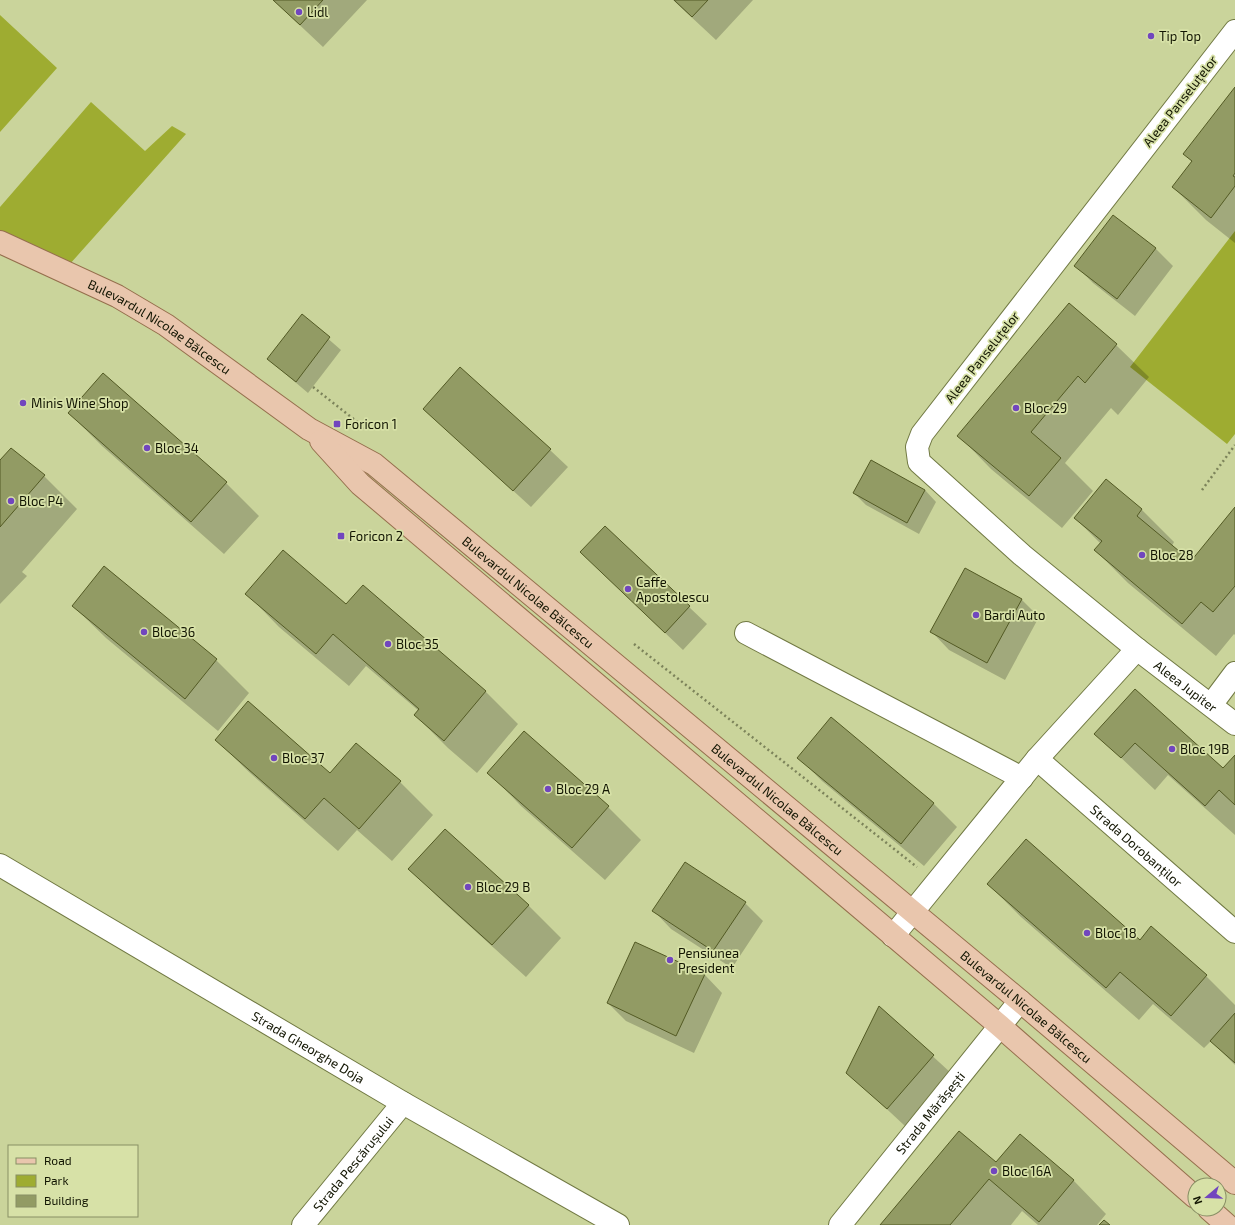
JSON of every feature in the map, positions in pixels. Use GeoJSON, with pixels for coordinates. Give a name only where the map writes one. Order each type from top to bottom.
{"type":"FeatureCollection","features":[{"type":"Feature","properties":{"kind":"main road","name":"Bulevardul Nicolae Bălcescu"},"geometry":{"type":"LineString","coordinates":[[0,242],[96,285],[166,325],[309,428],[374,464],[1020,1001],[1235,1183]]}},
{"type":"Feature","properties":{"kind":"main road","name":"Bulevardul Nicolae Bălcescu"},"geometry":{"type":"LineString","coordinates":[[309,428],[360,484],[1000,1026],[1187,1190]]}},
{"type":"Feature","properties":{"kind":"main road"},"geometry":{"type":"LineString","coordinates":[[1218,1217],[1227,1225]]}},
{"type":"Feature","properties":{"kind":"street","name":"Aleea Panseluțelor"},"geometry":{"type":"LineString","coordinates":[[1136,649],[1022,555],[919,462],[917,447],[922,434],[1235,31]]}},
{"type":"Feature","properties":{"kind":"street"},"geometry":{"type":"LineString","coordinates":[[746,633],[1022,778]]}},
{"type":"Feature","properties":{"kind":"street","name":"Aleea Jupiter"},"geometry":{"type":"LineString","coordinates":[[1136,649],[1211,704],[1235,724]]}},
{"type":"Feature","properties":{"kind":"street"},"geometry":{"type":"LineString","coordinates":[[893,936],[1037,759],[1136,649]]}},
{"type":"Feature","properties":{"kind":"street"},"geometry":{"type":"LineString","coordinates":[[1211,704],[1235,673]]}},
{"type":"Feature","properties":{"kind":"street","name":"Strada Dorobanților"},"geometry":{"type":"LineString","coordinates":[[1037,759],[1235,932]]}},
{"type":"Feature","properties":{"kind":"street","name":"Strada Gheorghe Doja"},"geometry":{"type":"LineString","coordinates":[[0,865],[403,1103],[618,1225]]}},
{"type":"Feature","properties":{"kind":"street","name":"Strada Mărășești"},"geometry":{"type":"LineString","coordinates":[[840,1225],[1020,1001]]}},
{"type":"Feature","properties":{"kind":"street","name":"Strada Pescărușului"},"geometry":{"type":"LineString","coordinates":[[303,1225],[403,1103]]}},
{"type":"Feature","properties":{"kind":"path"},"geometry":{"type":"LineString","coordinates":[[314,387],[369,431]]}},
{"type":"Feature","properties":{"kind":"path"},"geometry":{"type":"LineString","coordinates":[[1202,490],[1235,445]]}},
{"type":"Feature","properties":{"kind":"path"},"geometry":{"type":"LineString","coordinates":[[632,643],[936,883]]}},
{"type":"Feature","properties":{"kind":"green space"},"geometry":{"type":"Polygon","coordinates":[[[0,15],[57,68],[0,132],[0,15]]]}},
{"type":"Feature","properties":{"kind":"green space"},"geometry":{"type":"Polygon","coordinates":[[[91,102],[145,151],[172,126],[186,134],[69,265],[0,234],[0,207],[91,102]]]}},
{"type":"Feature","properties":{"kind":"green space"},"geometry":{"type":"Polygon","coordinates":[[[1235,231],[1235,434],[1227,444],[1130,367],[1235,231]]]}},
{"type":"Feature","properties":{"kind":"building","name":"Lidl"},"geometry":{"type":"Polygon","coordinates":[[[273,0],[323,0],[300,25],[273,0]]]}},
{"type":"Feature","properties":{"kind":"building"},"geometry":{"type":"Polygon","coordinates":[[[674,0],[708,0],[692,17],[674,0]]]}},
{"type":"Feature","properties":{"kind":"building"},"geometry":{"type":"Polygon","coordinates":[[[1235,87],[1235,173],[1233,176],[1235,177],[1235,186],[1211,218],[1172,187],[1192,161],[1183,154],[1235,87]]]}},
{"type":"Feature","properties":{"kind":"building"},"geometry":{"type":"Polygon","coordinates":[[[1113,215],[1156,248],[1117,299],[1074,266],[1113,215]]]}},
{"type":"Feature","properties":{"kind":"building","name":"Bloc 29"},"geometry":{"type":"Polygon","coordinates":[[[1069,303],[1117,344],[1085,383],[1078,376],[1031,432],[1061,458],[1029,496],[957,436],[1069,303]]]}},
{"type":"Feature","properties":{"kind":"building"},"geometry":{"type":"Polygon","coordinates":[[[302,314],[330,337],[296,382],[267,359],[302,314]]]}},
{"type":"Feature","properties":{"kind":"building"},"geometry":{"type":"Polygon","coordinates":[[[460,367],[551,449],[513,491],[423,409],[460,367]]]}},
{"type":"Feature","properties":{"kind":"building","name":"Bloc 34"},"geometry":{"type":"Polygon","coordinates":[[[103,373],[227,482],[191,522],[68,413],[103,373]]]}},
{"type":"Feature","properties":{"kind":"building","name":"Bloc P4"},"geometry":{"type":"Polygon","coordinates":[[[11,448],[45,475],[0,527],[0,460],[11,448]]]}},
{"type":"Feature","properties":{"kind":"building"},"geometry":{"type":"Polygon","coordinates":[[[871,460],[925,490],[907,523],[853,493],[871,460]]]}},
{"type":"Feature","properties":{"kind":"building","name":"Bloc 28"},"geometry":{"type":"Polygon","coordinates":[[[1106,479],[1142,509],[1137,516],[1191,561],[1235,507],[1235,586],[1213,612],[1201,602],[1182,624],[1094,550],[1102,541],[1074,518],[1106,479]]]}},
{"type":"Feature","properties":{"kind":"building"},"geometry":{"type":"Polygon","coordinates":[[[605,526],[690,606],[665,633],[580,552],[605,526]]]}},
{"type":"Feature","properties":{"kind":"building","name":"Bloc 35"},"geometry":{"type":"Polygon","coordinates":[[[283,550],[346,604],[363,585],[486,691],[444,741],[414,715],[419,709],[333,634],[316,654],[245,594],[283,550]]]}},
{"type":"Feature","properties":{"kind":"building","name":"Bloc 36"},"geometry":{"type":"Polygon","coordinates":[[[104,566],[217,659],[185,699],[72,606],[104,566]]]}},
{"type":"Feature","properties":{"kind":"building","name":"Bardi Auto"},"geometry":{"type":"Polygon","coordinates":[[[965,568],[1022,599],[987,663],[930,632],[965,568]]]}},
{"type":"Feature","properties":{"kind":"building","name":"Bloc 19B"},"geometry":{"type":"Polygon","coordinates":[[[1135,689],[1223,768],[1235,755],[1235,805],[1219,790],[1205,806],[1135,743],[1121,758],[1094,734],[1135,689]]]}},
{"type":"Feature","properties":{"kind":"building","name":"Bloc 37"},"geometry":{"type":"Polygon","coordinates":[[[248,701],[330,773],[356,743],[401,781],[359,829],[324,798],[305,819],[215,740],[248,701]]]}},
{"type":"Feature","properties":{"kind":"building"},"geometry":{"type":"Polygon","coordinates":[[[831,717],[934,803],[901,844],[797,758],[831,717]]]}},
{"type":"Feature","properties":{"kind":"building","name":"Bloc 29 A"},"geometry":{"type":"Polygon","coordinates":[[[524,731],[609,806],[572,848],[487,773],[524,731]]]}},
{"type":"Feature","properties":{"kind":"building","name":"Bloc 29 B"},"geometry":{"type":"Polygon","coordinates":[[[445,829],[529,905],[492,945],[408,869],[445,829]]]}},
{"type":"Feature","properties":{"kind":"building","name":"Bloc 18"},"geometry":{"type":"Polygon","coordinates":[[[1026,839],[1140,940],[1151,926],[1207,975],[1171,1016],[1120,972],[1106,988],[987,884],[1026,839]]]}},
{"type":"Feature","properties":{"kind":"building"},"geometry":{"type":"Polygon","coordinates":[[[685,862],[746,902],[713,951],[652,911],[685,862]]]}},
{"type":"Feature","properties":{"kind":"building"},"geometry":{"type":"Polygon","coordinates":[[[635,942],[705,974],[676,1036],[607,1003],[635,942]]]}},
{"type":"Feature","properties":{"kind":"building"},"geometry":{"type":"Polygon","coordinates":[[[879,1006],[934,1055],[887,1109],[846,1073],[879,1006]]]}},
{"type":"Feature","properties":{"kind":"building"},"geometry":{"type":"Polygon","coordinates":[[[1235,1013],[1235,1063],[1210,1041],[1235,1013]]]}},
{"type":"Feature","properties":{"kind":"building","name":"Bloc 16A"},"geometry":{"type":"Polygon","coordinates":[[[959,1131],[996,1162],[1020,1134],[1074,1180],[1039,1222],[989,1179],[950,1225],[880,1225],[959,1131]]]}},
{"type":"Feature","properties":{"kind":"building"},"geometry":{"type":"Polygon","coordinates":[[[1104,1220],[1110,1225],[1099,1225],[1104,1220]]]}},
{"type":"Feature","properties":{"kind":"place","name":"Lidl"},"geometry":{"type":"Point","coordinates":[299,12]}},
{"type":"Feature","properties":{"kind":"place","name":"Tip Top"},"geometry":{"type":"Point","coordinates":[1151,36]}},
{"type":"Feature","properties":{"kind":"place","name":"Minis Wine Shop"},"geometry":{"type":"Point","coordinates":[23,403]}},
{"type":"Feature","properties":{"kind":"place","name":"Bloc 29"},"geometry":{"type":"Point","coordinates":[1016,408]}},
{"type":"Feature","properties":{"kind":"place","name":"Foricon 1"},"geometry":{"type":"Point","coordinates":[337,424]}},
{"type":"Feature","properties":{"kind":"place","name":"Bloc 34"},"geometry":{"type":"Point","coordinates":[147,448]}},
{"type":"Feature","properties":{"kind":"place","name":"Bloc P4"},"geometry":{"type":"Point","coordinates":[11,501]}},
{"type":"Feature","properties":{"kind":"place","name":"Foricon 2"},"geometry":{"type":"Point","coordinates":[341,536]}},
{"type":"Feature","properties":{"kind":"place","name":"Bloc 28"},"geometry":{"type":"Point","coordinates":[1142,555]}},
{"type":"Feature","properties":{"kind":"place","name":"Caffe Apostolescu"},"geometry":{"type":"Point","coordinates":[628,589]}},
{"type":"Feature","properties":{"kind":"place","name":"Bardi Auto"},"geometry":{"type":"Point","coordinates":[976,615]}},
{"type":"Feature","properties":{"kind":"place","name":"Bloc 36"},"geometry":{"type":"Point","coordinates":[144,632]}},
{"type":"Feature","properties":{"kind":"place","name":"Bloc 35"},"geometry":{"type":"Point","coordinates":[388,644]}},
{"type":"Feature","properties":{"kind":"place","name":"Bloc 19B"},"geometry":{"type":"Point","coordinates":[1172,749]}},
{"type":"Feature","properties":{"kind":"place","name":"Bloc 37"},"geometry":{"type":"Point","coordinates":[274,758]}},
{"type":"Feature","properties":{"kind":"place","name":"Bloc 29 A"},"geometry":{"type":"Point","coordinates":[548,789]}},
{"type":"Feature","properties":{"kind":"place","name":"Bloc 29 B"},"geometry":{"type":"Point","coordinates":[468,887]}},
{"type":"Feature","properties":{"kind":"place","name":"Bloc 18"},"geometry":{"type":"Point","coordinates":[1087,933]}},
{"type":"Feature","properties":{"kind":"place","name":"Pensiunea President"},"geometry":{"type":"Point","coordinates":[670,960]}},
{"type":"Feature","properties":{"kind":"place","name":"Bloc 16A"},"geometry":{"type":"Point","coordinates":[994,1171]}}]}
